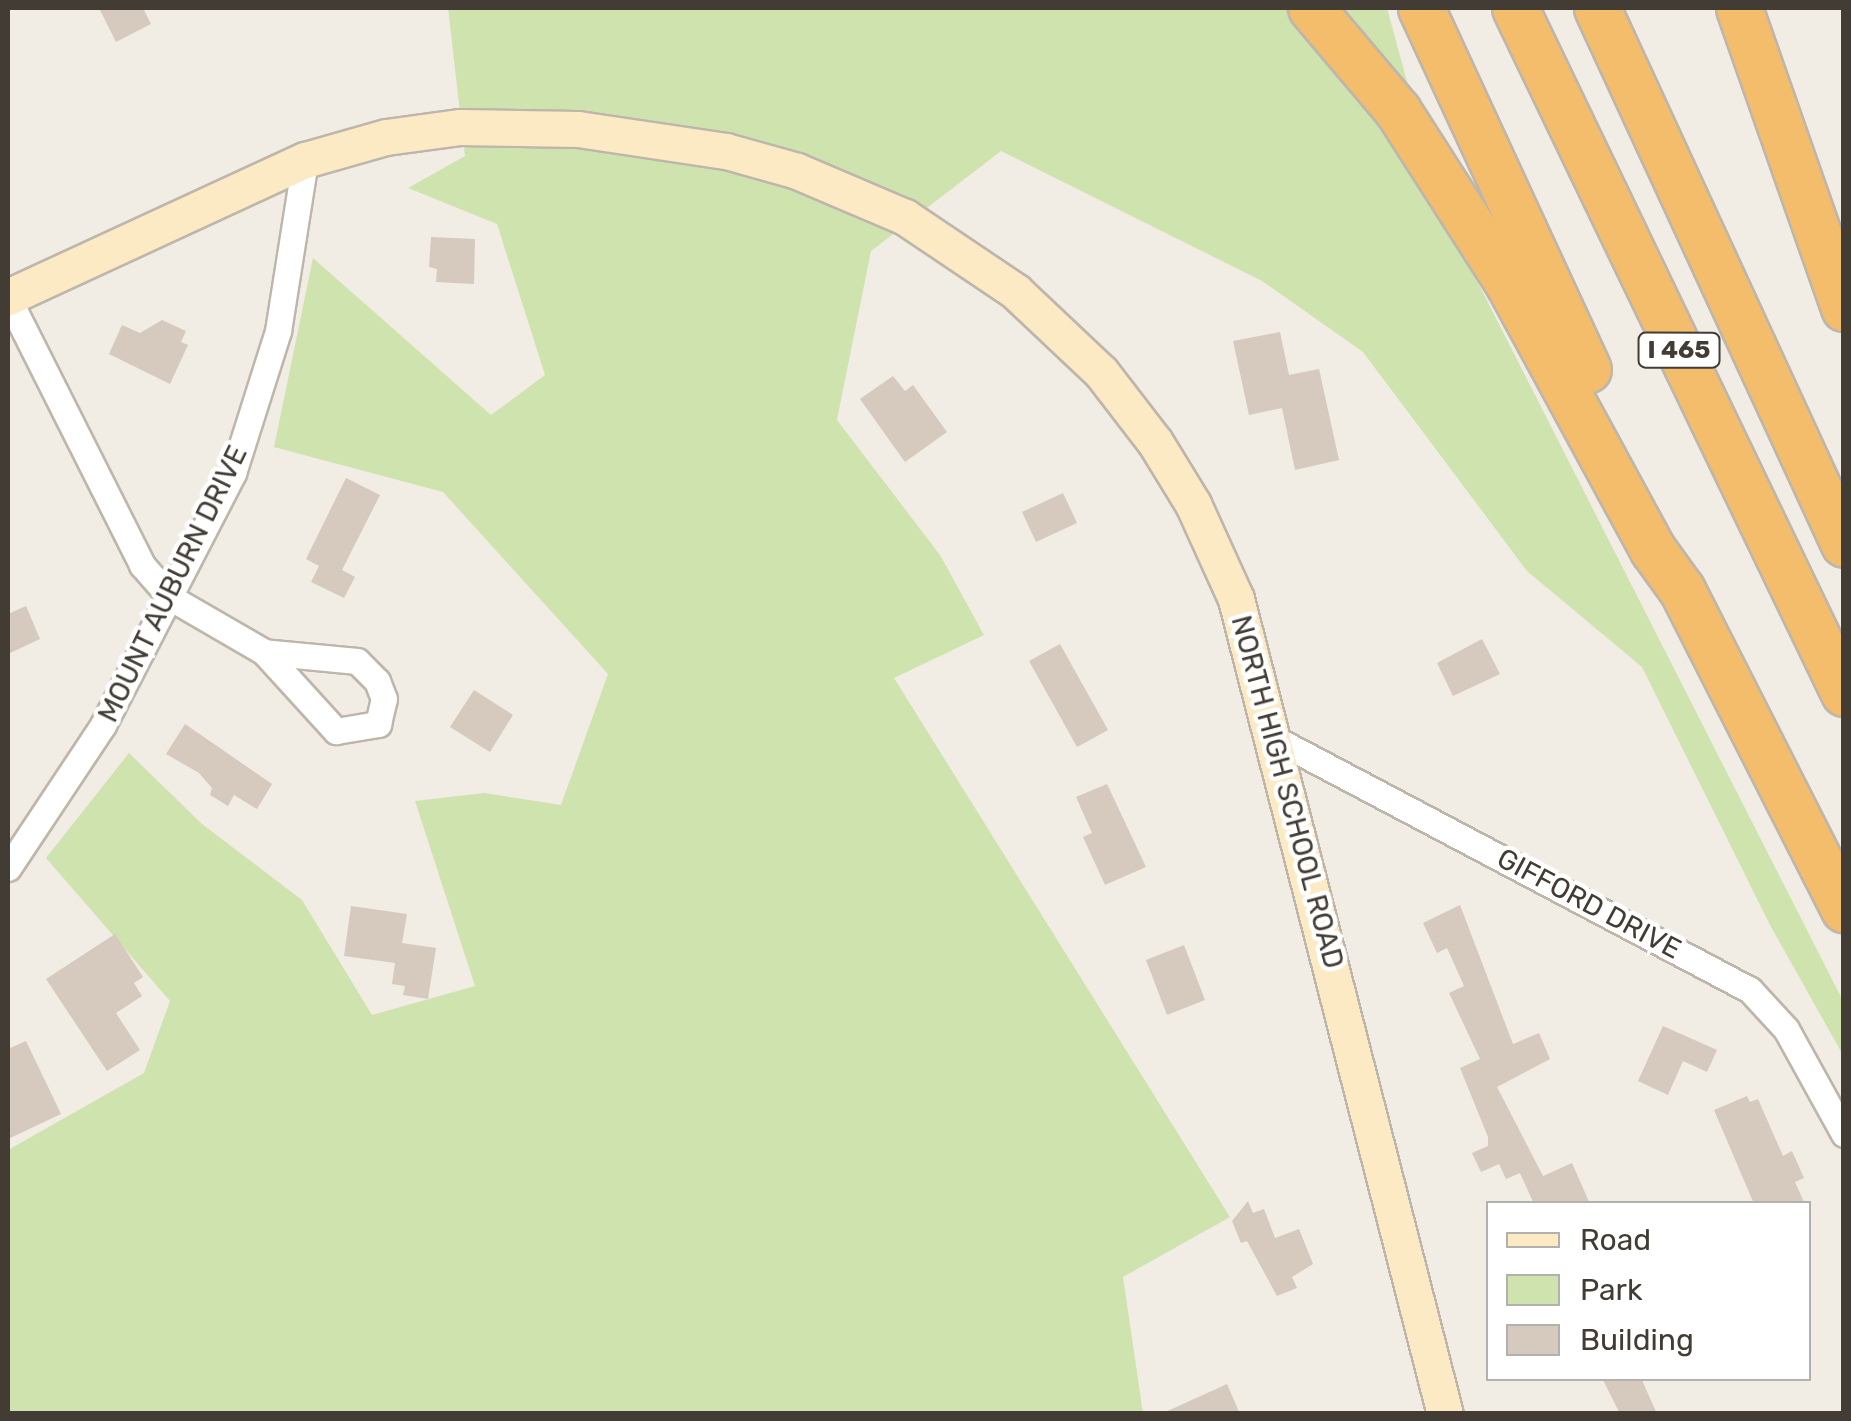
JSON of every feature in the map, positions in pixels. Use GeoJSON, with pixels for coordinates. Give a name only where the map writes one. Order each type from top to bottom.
{"type":"FeatureCollection","features":[{"type":"Feature","properties":{"kind":"highway"},"geometry":{"type":"LineString","coordinates":[[1312,8],[1398,111],[1441,176],[1682,590],[1844,910]]}},
{"type":"Feature","properties":{"kind":"highway"},"geometry":{"type":"LineString","coordinates":[[1421,8],[1669,543],[1682,590]]}},
{"type":"Feature","properties":{"kind":"highway","name":"I 465"},"geometry":{"type":"LineString","coordinates":[[1515,8],[1844,693]]}},
{"type":"Feature","properties":{"kind":"highway","name":"I 465"},"geometry":{"type":"LineString","coordinates":[[1597,8],[1844,544]]}},
{"type":"Feature","properties":{"kind":"highway"},"geometry":{"type":"LineString","coordinates":[[1739,8],[1844,308]]}},
{"type":"Feature","properties":{"kind":"street","name":"NORTH HIGH SCHOOL ROAD"},"geometry":{"type":"LineString","coordinates":[[8,297],[305,160],[386,137],[460,127],[578,129],[726,151],[797,170],[943,240],[1070,340],[1163,454],[1236,599],[1276,739],[1445,1414]]}},
{"type":"Feature","properties":{"kind":"street","name":"MOUNT AUBURN DRIVE"},"geometry":{"type":"LineString","coordinates":[[8,868],[104,726],[224,494],[258,403],[290,271],[305,160]]}},
{"type":"Feature","properties":{"kind":"street"},"geometry":{"type":"LineString","coordinates":[[8,297],[142,565],[171,598],[264,652],[336,731],[378,724],[384,699],[378,681],[357,661],[264,652]]}},
{"type":"Feature","properties":{"kind":"street","name":"GIFFORD DRIVE"},"geometry":{"type":"LineString","coordinates":[[1276,739],[1750,990],[1786,1029],[1844,1134]]}},
{"type":"Feature","properties":{"kind":"green space"},"geometry":{"type":"Polygon","coordinates":[[[448,8],[1387,8],[1443,214],[1843,1001],[1843,1055],[1770,925],[1642,667],[1527,571],[1363,352],[1262,281],[1001,151],[871,251],[837,420],[940,555],[984,635],[894,678],[1230,1217],[1123,1277],[1143,1413],[8,1413],[8,1150],[144,1073],[170,1001],[46,858],[129,753],[202,824],[302,900],[372,1015],[475,986],[415,801],[484,793],[561,805],[608,674],[443,492],[274,447],[313,258],[491,415],[545,375],[497,224],[408,188],[465,156],[448,8]]]}},
{"type":"Feature","properties":{"kind":"building"},"geometry":{"type":"Polygon","coordinates":[[[99,8],[143,8],[151,24],[116,42],[99,8]]]}},
{"type":"Feature","properties":{"kind":"building"},"geometry":{"type":"Polygon","coordinates":[[[431,237],[475,239],[474,284],[436,282],[437,269],[429,267],[431,237]]]}},
{"type":"Feature","properties":{"kind":"building"},"geometry":{"type":"Polygon","coordinates":[[[162,320],[186,331],[181,342],[188,345],[170,384],[109,354],[122,325],[140,333],[162,320]]]}},
{"type":"Feature","properties":{"kind":"building"},"geometry":{"type":"Polygon","coordinates":[[[1280,332],[1289,375],[1319,369],[1339,460],[1295,470],[1282,408],[1249,415],[1233,341],[1280,332]]]}},
{"type":"Feature","properties":{"kind":"building"},"geometry":{"type":"Polygon","coordinates":[[[893,376],[905,391],[913,385],[947,432],[905,462],[860,399],[893,376]]]}},
{"type":"Feature","properties":{"kind":"building"},"geometry":{"type":"Polygon","coordinates":[[[346,478],[380,495],[342,570],[355,577],[344,598],[311,582],[319,566],[306,559],[346,478]]]}},
{"type":"Feature","properties":{"kind":"building"},"geometry":{"type":"Polygon","coordinates":[[[1063,493],[1077,523],[1036,542],[1022,512],[1063,493]]]}},
{"type":"Feature","properties":{"kind":"building"},"geometry":{"type":"Polygon","coordinates":[[[26,606],[40,639],[8,654],[8,614],[26,606]]]}},
{"type":"Feature","properties":{"kind":"building"},"geometry":{"type":"Polygon","coordinates":[[[1482,639],[1500,674],[1453,696],[1437,663],[1482,639]]]}},
{"type":"Feature","properties":{"kind":"building"},"geometry":{"type":"Polygon","coordinates":[[[1060,644],[1108,730],[1077,747],[1029,661],[1060,644]]]}},
{"type":"Feature","properties":{"kind":"building"},"geometry":{"type":"Polygon","coordinates":[[[474,690],[513,715],[490,752],[450,727],[474,690]]]}},
{"type":"Feature","properties":{"kind":"building"},"geometry":{"type":"Polygon","coordinates":[[[185,724],[272,784],[257,809],[234,795],[228,806],[210,795],[212,788],[199,773],[166,754],[185,724]]]}},
{"type":"Feature","properties":{"kind":"building"},"geometry":{"type":"Polygon","coordinates":[[[1107,784],[1146,867],[1105,885],[1083,837],[1092,833],[1076,797],[1107,784]]]}},
{"type":"Feature","properties":{"kind":"building"},"geometry":{"type":"Polygon","coordinates":[[[1460,905],[1513,1044],[1539,1033],[1550,1059],[1497,1087],[1543,1176],[1572,1163],[1589,1201],[1533,1201],[1520,1173],[1506,1179],[1499,1164],[1481,1172],[1472,1153],[1488,1146],[1488,1137],[1460,1068],[1480,1059],[1449,993],[1464,986],[1447,948],[1437,953],[1423,923],[1460,905]]]}},
{"type":"Feature","properties":{"kind":"building"},"geometry":{"type":"Polygon","coordinates":[[[351,906],[407,914],[402,943],[436,948],[428,999],[403,995],[405,986],[392,984],[395,963],[344,956],[351,906]]]}},
{"type":"Feature","properties":{"kind":"building"},"geometry":{"type":"Polygon","coordinates":[[[115,934],[143,977],[134,983],[142,996],[116,1013],[140,1050],[107,1071],[46,979],[115,934]]]}},
{"type":"Feature","properties":{"kind":"building"},"geometry":{"type":"Polygon","coordinates":[[[1184,945],[1205,1000],[1167,1015],[1146,960],[1184,945]]]}},
{"type":"Feature","properties":{"kind":"building"},"geometry":{"type":"Polygon","coordinates":[[[1663,1026],[1717,1050],[1707,1072],[1683,1061],[1668,1095],[1638,1081],[1663,1026]]]}},
{"type":"Feature","properties":{"kind":"building"},"geometry":{"type":"Polygon","coordinates":[[[26,1041],[61,1114],[8,1139],[8,1049],[26,1041]]]}},
{"type":"Feature","properties":{"kind":"building"},"geometry":{"type":"Polygon","coordinates":[[[1747,1096],[1750,1102],[1758,1099],[1783,1156],[1792,1151],[1804,1178],[1795,1182],[1804,1201],[1753,1201],[1714,1110],[1747,1096]]]}},
{"type":"Feature","properties":{"kind":"building"},"geometry":{"type":"Polygon","coordinates":[[[1248,1201],[1253,1213],[1264,1209],[1275,1238],[1299,1229],[1313,1264],[1292,1277],[1297,1288],[1277,1296],[1247,1241],[1241,1243],[1232,1221],[1248,1201]]]}},
{"type":"Feature","properties":{"kind":"building"},"geometry":{"type":"Polygon","coordinates":[[[1604,1381],[1642,1381],[1657,1414],[1620,1414],[1604,1381]]]}},
{"type":"Feature","properties":{"kind":"building"},"geometry":{"type":"Polygon","coordinates":[[[1227,1384],[1240,1414],[1161,1414],[1227,1384]]]}}]}
